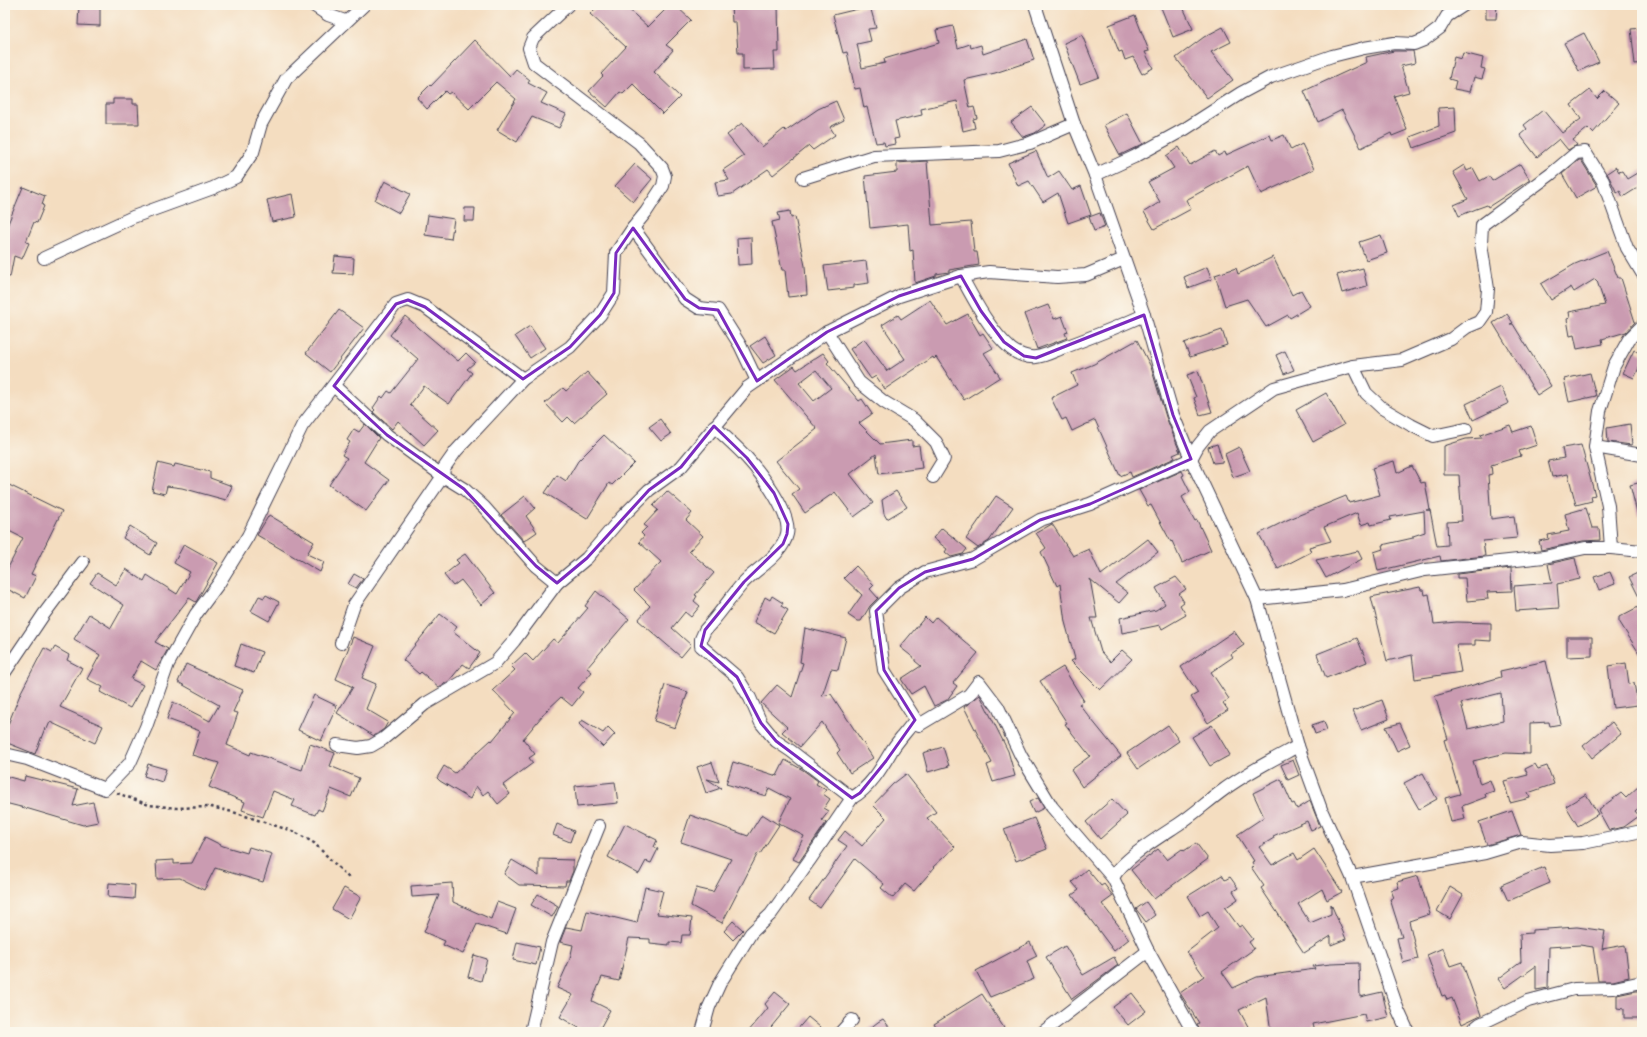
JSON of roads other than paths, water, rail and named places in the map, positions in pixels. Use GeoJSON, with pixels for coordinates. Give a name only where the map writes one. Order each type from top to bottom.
{"type":"FeatureCollection","features":[{"type":"Feature","properties":{"kind":"street"},"geometry":{"type":"LineString","coordinates":[[313,5],[328,15],[345,21]]}},
{"type":"Feature","properties":{"kind":"street"},"geometry":{"type":"LineString","coordinates":[[44,258],[133,217],[213,188],[236,177],[253,152],[260,124],[286,79],[345,21],[364,5]]}},
{"type":"Feature","properties":{"kind":"street"},"geometry":{"type":"LineString","coordinates":[[341,643],[354,604],[443,476],[444,468],[456,451],[523,379],[570,347],[600,315],[614,293],[616,253],[663,186],[665,176],[662,168],[639,143],[534,63],[529,48],[533,38],[568,5]]}},
{"type":"Feature","properties":{"kind":"street"},"geometry":{"type":"LineString","coordinates":[[1035,5],[1074,124],[1095,175],[1144,315],[1174,414],[1191,459],[1257,600],[1298,746],[1322,812],[1352,877],[1398,1010],[1408,1032]]}},
{"type":"Feature","properties":{"kind":"street"},"geometry":{"type":"LineString","coordinates":[[1095,175],[1134,157],[1185,129],[1240,93],[1271,77],[1332,56],[1364,48],[1394,43],[1414,44],[1424,40],[1440,28],[1447,16],[1464,5]]}},
{"type":"Feature","properties":{"kind":"street"},"geometry":{"type":"LineString","coordinates":[[803,178],[874,156],[999,151],[1030,143],[1074,124]]}},
{"type":"Feature","properties":{"kind":"street"},"geometry":{"type":"LineString","coordinates":[[1193,1032],[1148,951],[1113,878],[1052,807],[1021,756],[998,707],[979,682],[970,695],[919,725],[884,670],[876,611],[899,588],[925,572],[972,559],[1040,520],[1090,504],[1191,459],[1198,446],[1210,431],[1274,388],[1353,366],[1402,360],[1451,339],[1467,327],[1479,322],[1486,312],[1488,289],[1481,244],[1482,225],[1551,174],[1576,153],[1584,152],[1603,181],[1627,248],[1642,273]]}},
{"type":"Feature","properties":{"kind":"street"},"geometry":{"type":"LineString","coordinates":[[633,228],[685,299],[699,308],[718,310],[740,345],[757,381]]}},
{"type":"Feature","properties":{"kind":"street"},"geometry":{"type":"LineString","coordinates":[[337,745],[358,748],[371,746],[383,739],[425,704],[495,663],[514,641],[557,583],[586,558],[621,518],[649,490],[681,467],[747,388],[827,332],[899,296],[961,276],[989,272],[1057,277],[1086,275],[1124,259]]}},
{"type":"Feature","properties":{"kind":"street"},"geometry":{"type":"LineString","coordinates":[[961,276],[981,311],[1004,342],[1011,350],[1024,356],[1036,358],[1105,333],[1144,315]]}},
{"type":"Feature","properties":{"kind":"street"},"geometry":{"type":"LineString","coordinates":[[5,754],[40,764],[105,789],[130,763],[146,727],[168,664],[196,614],[219,583],[248,536],[302,426],[396,304],[408,300],[425,307],[523,379]]}},
{"type":"Feature","properties":{"kind":"street"},"geometry":{"type":"LineString","coordinates":[[1611,548],[1608,506],[1595,447],[1600,411],[1614,366],[1629,339],[1642,326]]}},
{"type":"Feature","properties":{"kind":"street"},"geometry":{"type":"LineString","coordinates":[[827,332],[859,382],[884,402],[914,420],[936,442],[944,459],[933,477]]}},
{"type":"Feature","properties":{"kind":"street"},"geometry":{"type":"LineString","coordinates":[[1353,366],[1366,393],[1382,408],[1411,425],[1433,436],[1466,429]]}},
{"type":"Feature","properties":{"kind":"street"},"geometry":{"type":"LineString","coordinates":[[334,386],[387,435],[443,476],[464,489],[484,507],[536,566],[557,583]]}},
{"type":"Feature","properties":{"kind":"street"},"geometry":{"type":"LineString","coordinates":[[714,426],[747,458],[774,493],[788,524],[787,534],[779,549],[766,564],[744,582],[705,630],[701,639],[701,646],[737,677],[750,698],[761,723],[776,741],[852,798]]}},
{"type":"Feature","properties":{"kind":"street"},"geometry":{"type":"LineString","coordinates":[[1595,447],[1642,455]]}},
{"type":"Feature","properties":{"kind":"street"},"geometry":{"type":"LineString","coordinates":[[1257,600],[1343,590],[1425,570],[1544,557],[1585,548],[1611,548],[1642,551]]}},
{"type":"Feature","properties":{"kind":"street"},"geometry":{"type":"LineString","coordinates":[[5,672],[44,614],[83,562]]}},
{"type":"Feature","properties":{"kind":"street"},"geometry":{"type":"LineString","coordinates":[[702,1032],[709,1007],[720,983],[751,933],[770,914],[852,798],[860,793],[886,761],[892,750],[915,720]]}},
{"type":"Feature","properties":{"kind":"street"},"geometry":{"type":"LineString","coordinates":[[1113,878],[1116,871],[1138,852],[1199,810],[1222,791],[1255,769],[1298,746]]}},
{"type":"Feature","properties":{"kind":"street"},"geometry":{"type":"LineString","coordinates":[[531,1032],[552,942],[599,826]]}},
{"type":"Feature","properties":{"kind":"street"},"geometry":{"type":"LineString","coordinates":[[1352,877],[1484,853],[1522,842],[1550,845],[1583,843],[1642,831]]}},
{"type":"Feature","properties":{"kind":"street"},"geometry":{"type":"LineString","coordinates":[[1043,1032],[1148,951]]}},
{"type":"Feature","properties":{"kind":"street"},"geometry":{"type":"LineString","coordinates":[[1470,1032],[1480,1024],[1528,1001],[1574,989],[1614,988],[1642,982]]}},
{"type":"Feature","properties":{"kind":"street"},"geometry":{"type":"LineString","coordinates":[[841,1032],[852,1020]]}}]}
